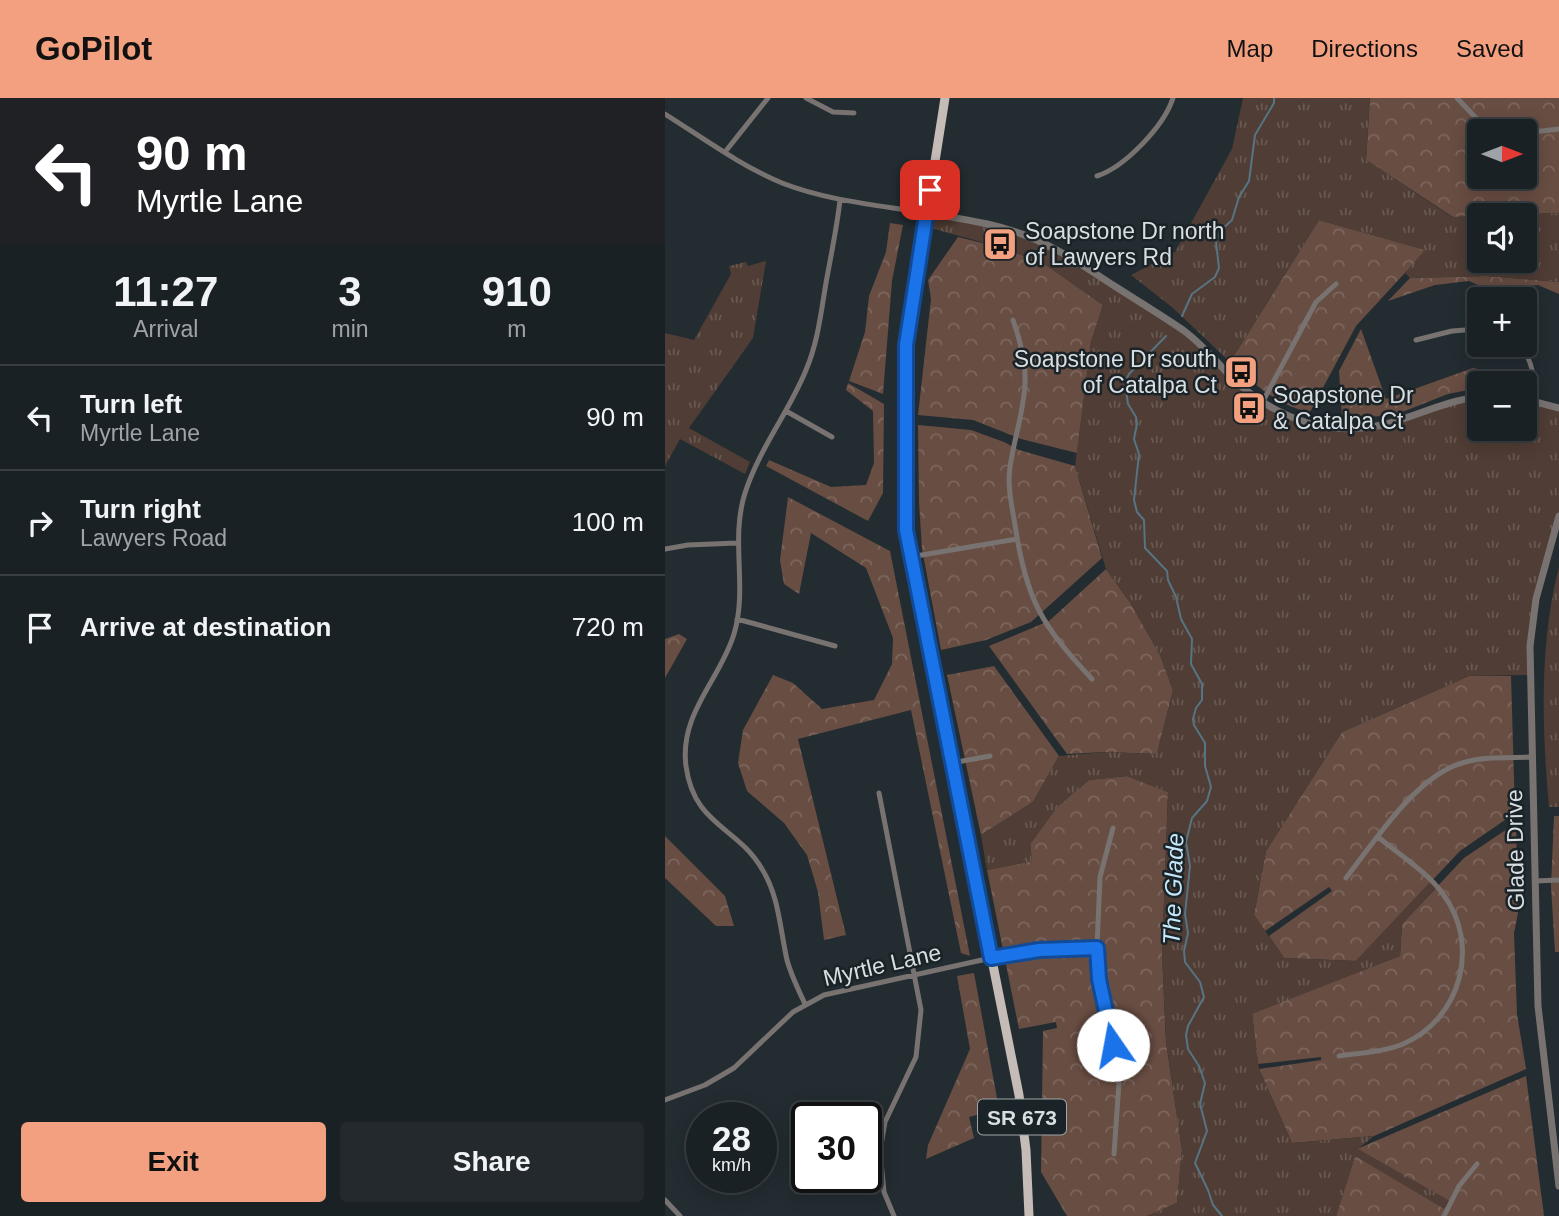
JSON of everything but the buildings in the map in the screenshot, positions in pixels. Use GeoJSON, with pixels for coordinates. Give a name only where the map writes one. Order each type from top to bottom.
{"type":"FeatureCollection","features":[{"type":"Feature","properties":{"kind":"main road","name":"SR 673"},"geometry":{"type":"LineString","coordinates":[[945,98],[906,345],[904,506],[910,557],[1022,1115],[1029,1216]]}},
{"type":"Feature","properties":{"kind":"street"},"geometry":{"type":"LineString","coordinates":[[725,152],[768,98]]}},
{"type":"Feature","properties":{"kind":"street"},"geometry":{"type":"LineString","coordinates":[[806,98],[833,113],[855,113]]}},
{"type":"Feature","properties":{"kind":"street"},"geometry":{"type":"LineString","coordinates":[[1097,176],[1120,165],[1161,122],[1173,98]]}},
{"type":"Feature","properties":{"kind":"street"},"geometry":{"type":"LineString","coordinates":[[1457,98],[1476,119]]}},
{"type":"Feature","properties":{"kind":"street"},"geometry":{"type":"LineString","coordinates":[[665,114],[725,152],[782,183],[840,200],[926,213],[1008,229],[1028,236],[1067,255],[1182,330],[1201,344],[1231,377],[1262,402],[1302,421],[1355,429],[1395,423],[1467,399]]}},
{"type":"Feature","properties":{"kind":"street"},"geometry":{"type":"LineString","coordinates":[[1537,132],[1559,129]]}},
{"type":"Feature","properties":{"kind":"street"},"geometry":{"type":"LineString","coordinates":[[805,1004],[787,962],[775,899],[768,879],[753,855],[703,810],[688,776],[685,751],[689,726],[727,651],[737,620],[737,543],[745,493],[806,370],[818,332],[840,200]]}},
{"type":"Feature","properties":{"kind":"street"},"geometry":{"type":"LineString","coordinates":[[1262,402],[1316,302],[1336,284]]}},
{"type":"Feature","properties":{"kind":"street"},"geometry":{"type":"LineString","coordinates":[[1013,320],[1022,351],[1025,380],[1009,477],[1025,577],[1038,611],[1063,649],[1092,679]]}},
{"type":"Feature","properties":{"kind":"street"},"geometry":{"type":"LineString","coordinates":[[1416,340],[1441,333],[1467,330]]}},
{"type":"Feature","properties":{"kind":"street"},"geometry":{"type":"LineString","coordinates":[[1537,402],[1559,408]]}},
{"type":"Feature","properties":{"kind":"street"},"geometry":{"type":"LineString","coordinates":[[786,411],[832,437]]}},
{"type":"Feature","properties":{"kind":"street","name":"Glade Drive"},"geometry":{"type":"LineString","coordinates":[[1559,516],[1540,581],[1531,634],[1539,1017],[1556,1142],[1559,1186]]}},
{"type":"Feature","properties":{"kind":"street"},"geometry":{"type":"LineString","coordinates":[[910,557],[1017,539]]}},
{"type":"Feature","properties":{"kind":"street"},"geometry":{"type":"LineString","coordinates":[[665,549],[737,543]]}},
{"type":"Feature","properties":{"kind":"street"},"geometry":{"type":"LineString","coordinates":[[737,620],[835,646]]}},
{"type":"Feature","properties":{"kind":"street"},"geometry":{"type":"LineString","coordinates":[[951,764],[990,756]]}},
{"type":"Feature","properties":{"kind":"street"},"geometry":{"type":"LineString","coordinates":[[1346,878],[1418,789],[1439,772],[1451,766],[1477,760],[1532,757]]}},
{"type":"Feature","properties":{"kind":"street"},"geometry":{"type":"LineString","coordinates":[[879,793],[921,1010],[920,1041],[913,1067],[885,1122],[880,1151],[884,1192],[894,1216]]}},
{"type":"Feature","properties":{"kind":"street"},"geometry":{"type":"LineString","coordinates":[[1113,828],[1100,877],[1097,948],[1099,979],[1119,1083],[1114,1154]]}},
{"type":"Feature","properties":{"kind":"street"},"geometry":{"type":"LineString","coordinates":[[1339,1056],[1396,1047],[1418,1036],[1446,1008],[1458,985],[1461,972],[1462,932],[1453,909],[1435,884],[1378,837]]}},
{"type":"Feature","properties":{"kind":"street"},"geometry":{"type":"LineString","coordinates":[[1535,881],[1559,880]]}},
{"type":"Feature","properties":{"kind":"street","name":"Myrtle Lane"},"geometry":{"type":"LineString","coordinates":[[665,1100],[705,1085],[734,1068],[793,1012],[824,995],[991,958],[1039,950],[1097,948]]}},
{"type":"Feature","properties":{"kind":"street"},"geometry":{"type":"LineString","coordinates":[[1444,1216],[1459,1186],[1477,1164]]}},
{"type":"Feature","properties":{"kind":"street"},"geometry":{"type":"LineString","coordinates":[[665,1200],[680,1216]]}},
{"type":"Feature","properties":{"kind":"green space"},"geometry":{"type":"Polygon","coordinates":[[[1243,98],[1370,98],[1366,160],[1452,217],[1467,216],[1467,273],[1537,273],[1537,214],[1559,213],[1559,282],[1486,276],[1410,278],[1405,273],[1425,250],[1319,220],[1230,362],[1173,308],[1131,275],[1175,252],[1232,149],[1243,98]]]}},
{"type":"Feature","properties":{"kind":"green space"},"geometry":{"type":"Polygon","coordinates":[[[1370,98],[1559,98],[1559,213],[1537,214],[1537,203],[1467,203],[1467,216],[1453,217],[1366,160],[1370,98]]]}},
{"type":"Feature","properties":{"kind":"green space"},"geometry":{"type":"Polygon","coordinates":[[[926,213],[1028,236],[1182,330],[1252,395],[1302,421],[1363,429],[1467,400],[1467,441],[1537,441],[1537,402],[1559,408],[1559,516],[1540,581],[1530,675],[1469,676],[1342,732],[1266,851],[1254,915],[1284,958],[1356,961],[1431,881],[1437,886],[1402,924],[1400,956],[1252,1014],[1259,1069],[1292,1143],[1374,1136],[1358,1149],[1450,1201],[1446,1210],[1355,1156],[1336,1216],[1147,1216],[1177,1203],[1182,1150],[1166,1041],[1162,954],[1168,792],[1127,776],[1089,780],[1057,807],[1030,844],[1032,861],[987,870],[981,835],[1033,802],[1059,756],[1106,752],[1157,754],[1173,690],[1160,655],[1131,604],[1106,569],[1075,466],[1091,342],[1103,305],[1046,265],[1007,249],[923,226],[926,213]]]}},
{"type":"Feature","properties":{"kind":"green space"},"geometry":{"type":"Polygon","coordinates":[[[1319,220],[1426,250],[1356,326],[1310,412],[1277,399],[1230,362],[1319,220]]]}},
{"type":"Feature","properties":{"kind":"green space"},"geometry":{"type":"Polygon","coordinates":[[[890,223],[903,225],[892,281],[883,394],[849,381],[865,332],[869,296],[886,252],[890,223]]]}},
{"type":"Feature","properties":{"kind":"green space"},"geometry":{"type":"Polygon","coordinates":[[[958,237],[1007,249],[1046,265],[1103,305],[1091,342],[1077,453],[1021,439],[973,420],[918,415],[931,299],[928,280],[958,237]]]}},
{"type":"Feature","properties":{"kind":"green space"},"geometry":{"type":"Polygon","coordinates":[[[766,261],[753,338],[689,428],[750,462],[745,474],[680,439],[665,466],[665,333],[694,340],[731,274],[729,266],[746,262],[748,266],[766,261]]]}},
{"type":"Feature","properties":{"kind":"green space"},"geometry":{"type":"Polygon","coordinates":[[[1486,276],[1559,282],[1559,294],[1538,285],[1482,287],[1469,281],[1435,285],[1388,301],[1410,278],[1486,276]]]}},
{"type":"Feature","properties":{"kind":"green space"},"geometry":{"type":"Polygon","coordinates":[[[1361,329],[1386,399],[1473,368],[1488,371],[1467,371],[1467,390],[1448,394],[1392,416],[1342,417],[1339,371],[1361,329]]]}},
{"type":"Feature","properties":{"kind":"green space"},"geometry":{"type":"Polygon","coordinates":[[[848,383],[884,404],[883,493],[868,521],[766,466],[769,460],[831,487],[866,485],[874,463],[873,411],[846,390],[848,383]]]}},
{"type":"Feature","properties":{"kind":"green space"},"geometry":{"type":"Polygon","coordinates":[[[918,425],[971,430],[1019,450],[1075,466],[1102,558],[1031,622],[986,640],[941,650],[922,549],[918,425]]]}},
{"type":"Feature","properties":{"kind":"green space"},"geometry":{"type":"Polygon","coordinates":[[[788,497],[890,551],[970,956],[961,953],[911,710],[798,739],[846,935],[824,940],[818,892],[807,855],[784,823],[747,791],[738,763],[743,730],[773,675],[793,683],[822,709],[874,700],[892,664],[893,638],[866,568],[811,533],[799,594],[784,584],[780,560],[788,497]]]}},
{"type":"Feature","properties":{"kind":"green space"},"geometry":{"type":"Polygon","coordinates":[[[1559,567],[1559,807],[1549,807],[1545,747],[1545,656],[1559,567]]]}},
{"type":"Feature","properties":{"kind":"green space"},"geometry":{"type":"Polygon","coordinates":[[[1106,569],[1131,604],[1160,655],[1173,690],[1157,754],[1067,754],[989,646],[1049,621],[1106,569]]]}},
{"type":"Feature","properties":{"kind":"green space"},"geometry":{"type":"Polygon","coordinates":[[[679,634],[687,639],[665,678],[665,639],[679,634]]]}},
{"type":"Feature","properties":{"kind":"green space"},"geometry":{"type":"Polygon","coordinates":[[[994,666],[1059,756],[1033,802],[981,835],[947,675],[994,666]]]}},
{"type":"Feature","properties":{"kind":"green space"},"geometry":{"type":"Polygon","coordinates":[[[1469,676],[1511,676],[1515,813],[1460,851],[1356,961],[1284,958],[1269,936],[1332,891],[1329,887],[1265,931],[1254,915],[1266,851],[1342,732],[1469,676]]]}},
{"type":"Feature","properties":{"kind":"green space"},"geometry":{"type":"Polygon","coordinates":[[[1127,776],[1168,792],[1162,954],[1166,1042],[1182,1150],[1177,1203],[1147,1216],[1067,1216],[1041,1172],[1043,1031],[1057,1028],[1056,1022],[1019,1029],[987,870],[1032,861],[1030,844],[1057,807],[1089,780],[1127,776]]]}},
{"type":"Feature","properties":{"kind":"green space"},"geometry":{"type":"Polygon","coordinates":[[[1554,816],[1559,816],[1559,952],[1555,952],[1551,886],[1554,816]]]}},
{"type":"Feature","properties":{"kind":"green space"},"geometry":{"type":"Polygon","coordinates":[[[1516,823],[1518,913],[1514,933],[1517,1014],[1526,1069],[1374,1136],[1292,1143],[1259,1069],[1321,1060],[1321,1057],[1258,1064],[1252,1013],[1400,956],[1402,924],[1464,858],[1516,823]]]}},
{"type":"Feature","properties":{"kind":"green space"},"geometry":{"type":"Polygon","coordinates":[[[665,836],[725,896],[734,926],[716,926],[665,878],[665,836]]]}},
{"type":"Feature","properties":{"kind":"green space"},"geometry":{"type":"Polygon","coordinates":[[[974,973],[999,1109],[969,1117],[974,1138],[926,1159],[928,1145],[970,1049],[957,976],[974,973]]]}},
{"type":"Feature","properties":{"kind":"green space"},"geometry":{"type":"Polygon","coordinates":[[[1526,1076],[1544,1216],[1336,1216],[1355,1156],[1441,1197],[1357,1149],[1526,1076]]]}},
{"type":"Feature","properties":{"kind":"waterway","name":"The Glade"},"geometry":{"type":"LineString","coordinates":[[1182,316],[1192,294],[1215,277],[1219,268],[1216,242],[1220,231],[1232,220],[1239,197],[1249,181],[1255,135],[1274,103],[1274,98]]}},
{"type":"Feature","properties":{"kind":"waterway","name":"The Glade"},"geometry":{"type":"LineString","coordinates":[[1166,336],[1129,374],[1125,383],[1128,404],[1137,424],[1134,439],[1139,454],[1134,500],[1137,512],[1144,520],[1145,548],[1167,571],[1181,619],[1192,639],[1191,664],[1202,684],[1202,700],[1193,719],[1205,743],[1205,766],[1211,787],[1207,801],[1192,818],[1186,842],[1190,866],[1185,914],[1188,933],[1184,951],[1185,962],[1200,982],[1204,997],[1186,1035],[1188,1049],[1199,1066],[1205,1083],[1200,1104],[1207,1131],[1195,1163],[1213,1205],[1222,1216]]}},
{"type":"Feature","properties":{"kind":"place","name":"Soapstone Dr north of Lawyers Rd"},"geometry":{"type":"Point","coordinates":[1000,244]}},
{"type":"Feature","properties":{"kind":"place","name":"Soapstone Dr south of Catalpa Ct"},"geometry":{"type":"Point","coordinates":[1241,372]}},
{"type":"Feature","properties":{"kind":"place","name":"Soapstone Dr & Catalpa Ct"},"geometry":{"type":"Point","coordinates":[1249,408]}},
{"type":"Feature","properties":{"kind":"route"},"geometry":{"type":"LineString","coordinates":[[930,190],[908,320],[904,506],[910,557],[991,958],[1060,948],[1097,948],[1099,979],[1113,1045]]}}]}
